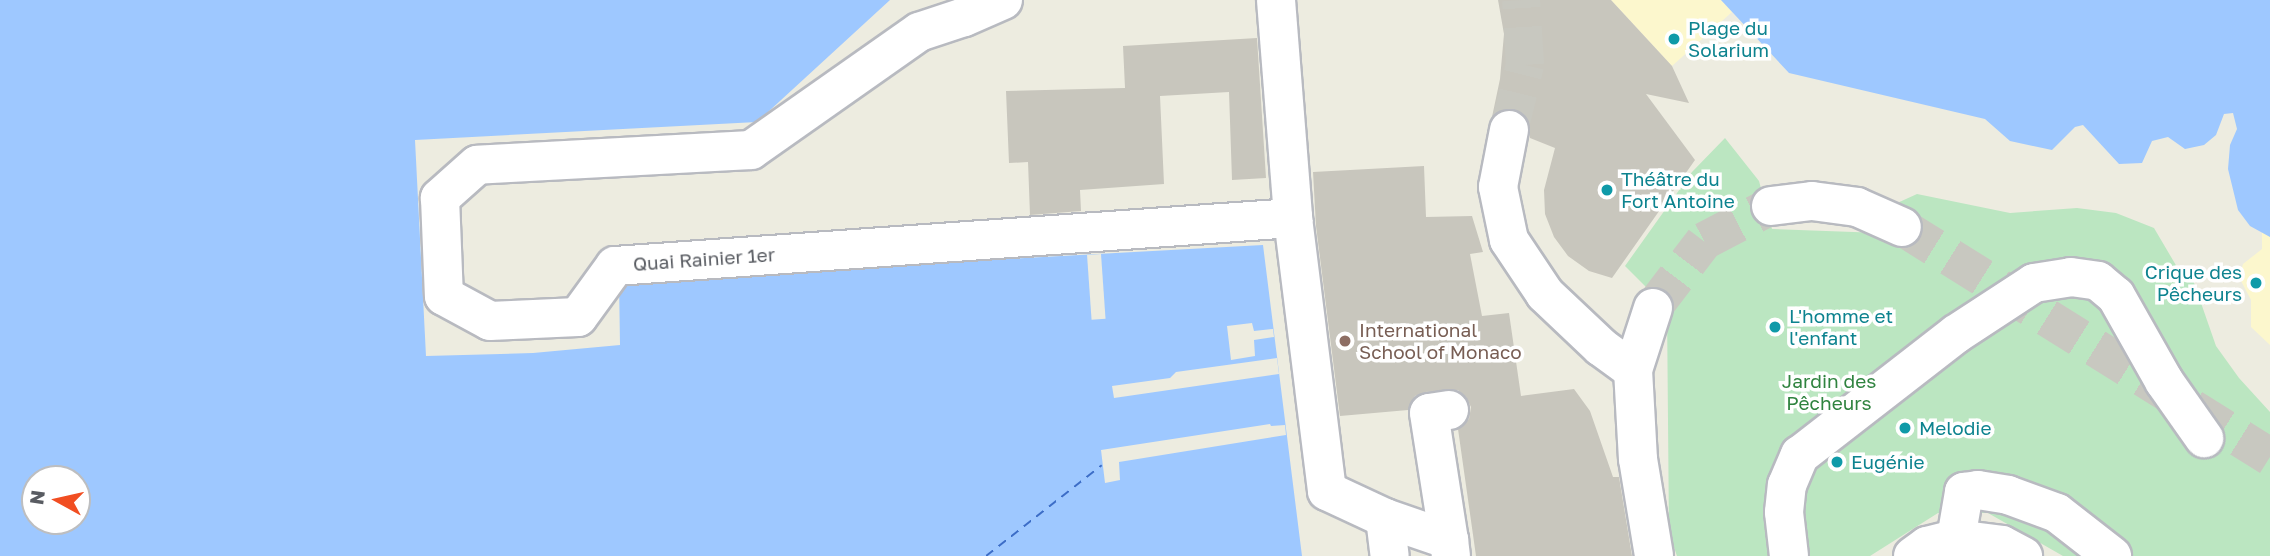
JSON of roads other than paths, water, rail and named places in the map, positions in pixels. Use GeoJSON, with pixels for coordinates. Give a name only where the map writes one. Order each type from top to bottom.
{"type":"FeatureCollection","features":[{"type":"Feature","properties":{"kind":"street","name":"Quai Rainier 1er"},"geometry":{"type":"LineString","coordinates":[[1003,0],[919,32],[751,150],[477,165],[440,198],[444,296],[490,321],[578,317],[615,265],[1293,218]]}},
{"type":"Feature","properties":{"kind":"street"},"geometry":{"type":"LineString","coordinates":[[1276,0],[1293,218],[1327,491],[1450,548]]}},
{"type":"Feature","properties":{"kind":"street"},"geometry":{"type":"LineString","coordinates":[[1508,130],[1498,187],[1509,240],[1545,294],[1592,339],[1633,370]]}},
{"type":"Feature","properties":{"kind":"street"},"geometry":{"type":"LineString","coordinates":[[1771,206],[1812,201],[1857,207],[1902,227]]}},
{"type":"Feature","properties":{"kind":"street"},"geometry":{"type":"LineString","coordinates":[[1789,556],[1784,512],[1787,485],[1800,455],[1956,334],[2034,283],[2071,277],[2098,281],[2116,296],[2164,381],[2204,438]]}},
{"type":"Feature","properties":{"kind":"street"},"geometry":{"type":"LineString","coordinates":[[1653,308],[1633,370],[1638,459],[1654,556]]}},
{"type":"Feature","properties":{"kind":"street"},"geometry":{"type":"LineString","coordinates":[[1449,410],[1429,413],[1450,548]]}},
{"type":"Feature","properties":{"kind":"street"},"geometry":{"type":"LineString","coordinates":[[1956,539],[1964,492],[1978,490],[2008,495],[2057,513],[2112,556]]}},
{"type":"Feature","properties":{"kind":"street"},"geometry":{"type":"LineString","coordinates":[[1385,517],[1390,556]]}},
{"type":"Feature","properties":{"kind":"street"},"geometry":{"type":"LineString","coordinates":[[1913,556],[1927,546],[1956,539],[2002,545],[2023,556]]}},
{"type":"Feature","properties":{"kind":"water"},"geometry":{"type":"Polygon","coordinates":[[[0,0],[890,0],[757,122],[415,140],[426,356],[533,353],[620,345],[619,280],[1263,245],[1302,556],[0,556],[0,0]]]}},
{"type":"Feature","properties":{"kind":"water"},"geometry":{"type":"Polygon","coordinates":[[[1721,0],[2270,0],[2270,237],[2250,226],[2238,210],[2228,169],[2230,145],[2237,129],[2233,113],[2224,114],[2216,135],[2204,145],[2185,149],[2168,137],[2152,141],[2142,163],[2119,164],[2083,125],[2075,127],[2052,150],[2010,141],[1985,119],[1789,73],[1721,0]]]}},
{"type":"Feature","properties":{"kind":"tunnel"},"geometry":{"type":"LineString","coordinates":[[1509,130],[1525,65],[1521,0]]}},
{"type":"Feature","properties":{"kind":"tunnel"},"geometry":{"type":"LineString","coordinates":[[1653,308],[1704,241],[1771,206]]}},
{"type":"Feature","properties":{"kind":"tunnel"},"geometry":{"type":"LineString","coordinates":[[1902,227],[2270,457]]}},
{"type":"Feature","properties":{"kind":"place","name":"Plage du Solarium"},"geometry":{"type":"Point","coordinates":[1674,39]}},
{"type":"Feature","properties":{"kind":"place","name":"Théâtre du Fort Antoine"},"geometry":{"type":"Point","coordinates":[1607,190]}},
{"type":"Feature","properties":{"kind":"place","name":"Crique des Pêcheurs"},"geometry":{"type":"Point","coordinates":[2256,283]}},
{"type":"Feature","properties":{"kind":"place","name":"L'homme et l'enfant"},"geometry":{"type":"Point","coordinates":[1775,327]}},
{"type":"Feature","properties":{"kind":"place","name":"International School of Monaco"},"geometry":{"type":"Point","coordinates":[1345,341]}},
{"type":"Feature","properties":{"kind":"place","name":"Melodie"},"geometry":{"type":"Point","coordinates":[1905,428]}},
{"type":"Feature","properties":{"kind":"place","name":"Eugénie"},"geometry":{"type":"Point","coordinates":[1837,462]}},
{"type":"Feature","properties":{"kind":"park label","name":"Jardin des Pêcheurs"},"geometry":{"type":"Point","coordinates":[1829,392]}}]}
